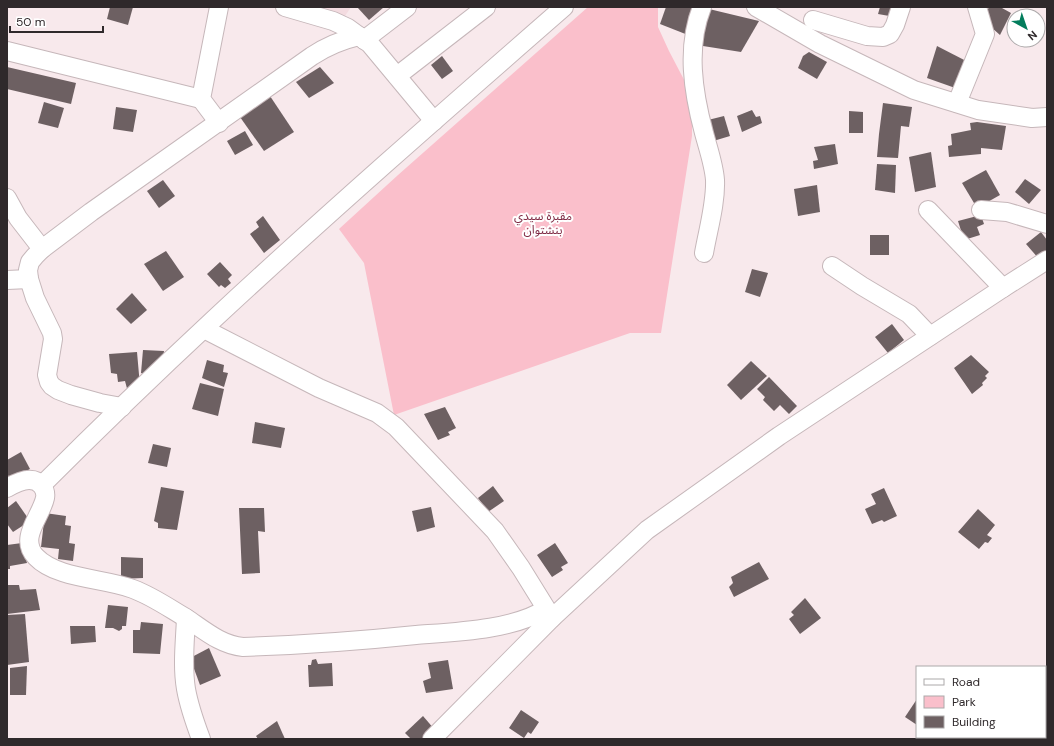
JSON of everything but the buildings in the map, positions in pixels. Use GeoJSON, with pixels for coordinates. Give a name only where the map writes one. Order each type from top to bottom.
{"type":"FeatureCollection","features":[{"type":"Feature","properties":{"kind":"street"},"geometry":{"type":"LineString","coordinates":[[201,99],[219,7]]}},
{"type":"Feature","properties":{"kind":"street"},"geometry":{"type":"LineString","coordinates":[[285,7],[333,21],[348,28],[370,44],[434,121]]}},
{"type":"Feature","properties":{"kind":"street"},"geometry":{"type":"LineString","coordinates":[[122,407],[71,395],[58,390],[49,382],[47,375],[53,338],[35,298],[29,279],[28,270],[30,262],[42,249],[91,212],[324,48],[346,39],[362,38],[407,7]]}},
{"type":"Feature","properties":{"kind":"street"},"geometry":{"type":"LineString","coordinates":[[397,76],[486,7]]}},
{"type":"Feature","properties":{"kind":"street"},"geometry":{"type":"LineString","coordinates":[[42,485],[204,329],[351,195],[564,7]]}},
{"type":"Feature","properties":{"kind":"street"},"geometry":{"type":"LineString","coordinates":[[702,7],[695,30],[692,66],[702,124],[715,180],[713,207],[704,253]]}},
{"type":"Feature","properties":{"kind":"street"},"geometry":{"type":"LineString","coordinates":[[756,7],[814,40],[914,90],[978,110],[1032,118],[1047,117]]}},
{"type":"Feature","properties":{"kind":"street"},"geometry":{"type":"LineString","coordinates":[[814,40],[813,13],[867,36],[883,37],[890,34],[895,25],[901,7]]}},
{"type":"Feature","properties":{"kind":"street"},"geometry":{"type":"LineString","coordinates":[[957,103],[985,34],[977,7]]}},
{"type":"Feature","properties":{"kind":"street"},"geometry":{"type":"LineString","coordinates":[[7,51],[201,99],[219,123]]}},
{"type":"Feature","properties":{"kind":"street"},"geometry":{"type":"LineString","coordinates":[[7,198],[18,218],[42,249]]}},
{"type":"Feature","properties":{"kind":"street"},"geometry":{"type":"LineString","coordinates":[[928,210],[1003,288]]}},
{"type":"Feature","properties":{"kind":"street"},"geometry":{"type":"LineString","coordinates":[[981,210],[1007,212],[1047,224]]}},
{"type":"Feature","properties":{"kind":"street"},"geometry":{"type":"LineString","coordinates":[[432,739],[549,614],[647,530],[779,436],[1047,260]]}},
{"type":"Feature","properties":{"kind":"street"},"geometry":{"type":"LineString","coordinates":[[832,266],[909,314],[930,336]]}},
{"type":"Feature","properties":{"kind":"street"},"geometry":{"type":"LineString","coordinates":[[7,280],[29,279]]}},
{"type":"Feature","properties":{"kind":"street"},"geometry":{"type":"LineString","coordinates":[[204,329],[319,388],[377,413],[396,427],[495,531],[521,568],[549,614]]}},
{"type":"Feature","properties":{"kind":"street"},"geometry":{"type":"LineString","coordinates":[[7,488],[26,480],[32,480],[42,485],[45,492],[45,497],[29,535],[29,542],[35,556],[50,567],[60,571],[134,589],[153,598],[224,642],[234,646],[242,647],[327,643],[453,632],[523,621],[535,616],[549,614]]}},
{"type":"Feature","properties":{"kind":"street"},"geometry":{"type":"LineString","coordinates":[[186,618],[184,667],[186,688],[192,714],[201,739]]}},
{"type":"Feature","properties":{"kind":"shaded area"},"geometry":{"type":"Polygon","coordinates":[[[314,7],[351,7],[345,16],[314,7]]]}},
{"type":"Feature","properties":{"kind":"green space","name":"مقبرة سيدي بنشتوان"},"geometry":{"type":"Polygon","coordinates":[[[588,7],[658,7],[658,27],[692,95],[692,136],[661,333],[630,333],[394,415],[364,263],[339,229],[588,7]]]}}]}
